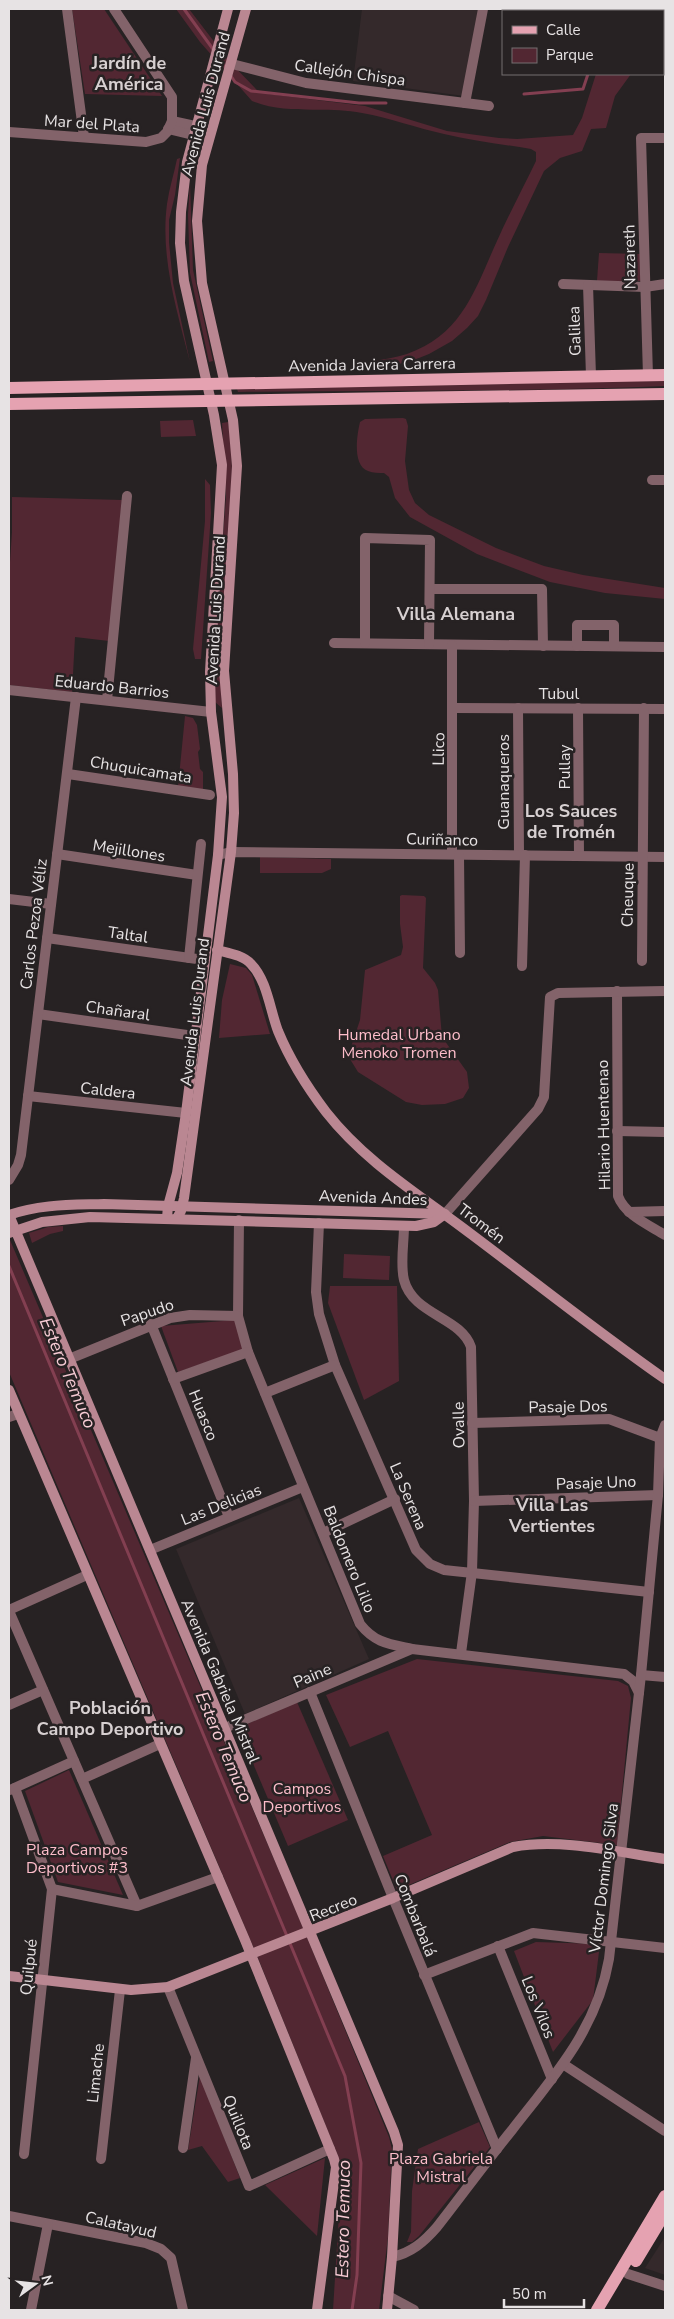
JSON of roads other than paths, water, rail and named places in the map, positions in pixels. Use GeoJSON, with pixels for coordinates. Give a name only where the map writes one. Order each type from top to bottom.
{"type":"FeatureCollection","features":[{"type":"Feature","properties":{"kind":"main road","name":"Avenida Javiera Carrera"},"geometry":{"type":"LineString","coordinates":[[9,388],[224,382],[665,375]]}},
{"type":"Feature","properties":{"kind":"main road"},"geometry":{"type":"LineString","coordinates":[[80,387],[80,403]]}},
{"type":"Feature","properties":{"kind":"main road","name":"Avenida Javiera Carrera"},"geometry":{"type":"LineString","coordinates":[[9,405],[665,394]]}},
{"type":"Feature","properties":{"kind":"main road"},"geometry":{"type":"LineString","coordinates":[[597,2310],[665,2196]]}},
{"type":"Feature","properties":{"kind":"main road"},"geometry":{"type":"LineString","coordinates":[[607,2310],[665,2213]]}},
{"type":"Feature","properties":{"kind":"street"},"geometry":{"type":"LineString","coordinates":[[67,9],[84,137]]}},
{"type":"Feature","properties":{"kind":"street"},"geometry":{"type":"LineString","coordinates":[[114,9],[169,91],[173,104],[170,125],[194,131],[210,139]]}},
{"type":"Feature","properties":{"kind":"street","name":"Avenida Luis Durand"},"geometry":{"type":"LineString","coordinates":[[228,9],[194,131],[184,182],[180,243],[184,281],[219,438],[222,476],[212,633],[211,712],[219,761],[222,797],[218,855],[194,1036],[186,1113],[177,1174],[168,1206],[172,1218],[183,1206],[231,852],[234,813],[231,746],[224,671],[237,466],[228,400],[202,283],[198,221],[200,178],[246,9]]}},
{"type":"Feature","properties":{"kind":"street"},"geometry":{"type":"LineString","coordinates":[[465,103],[483,9]]}},
{"type":"Feature","properties":{"kind":"street","name":"Callejón Chispa"},"geometry":{"type":"LineString","coordinates":[[232,64],[306,82],[488,106]]}},
{"type":"Feature","properties":{"kind":"street","name":"Mar del Plata"},"geometry":{"type":"LineString","coordinates":[[9,132],[146,142],[161,138],[170,125]]}},
{"type":"Feature","properties":{"kind":"street","name":"Nazareth"},"geometry":{"type":"LineString","coordinates":[[648,376],[641,138],[665,138]]}},
{"type":"Feature","properties":{"kind":"street"},"geometry":{"type":"LineString","coordinates":[[564,284],[645,287],[665,284]]}},
{"type":"Feature","properties":{"kind":"street","name":"Galilea"},"geometry":{"type":"LineString","coordinates":[[588,285],[591,376]]}},
{"type":"Feature","properties":{"kind":"street"},"geometry":{"type":"LineString","coordinates":[[652,480],[665,480]]}},
{"type":"Feature","properties":{"kind":"street"},"geometry":{"type":"LineString","coordinates":[[107,700],[127,496]]}},
{"type":"Feature","properties":{"kind":"street"},"geometry":{"type":"LineString","coordinates":[[365,643],[365,538],[430,540],[429,644]]}},
{"type":"Feature","properties":{"kind":"street"},"geometry":{"type":"LineString","coordinates":[[430,588],[542,589],[543,646]]}},
{"type":"Feature","properties":{"kind":"street"},"geometry":{"type":"LineString","coordinates":[[577,646],[577,626],[614,625],[614,646]]}},
{"type":"Feature","properties":{"kind":"street"},"geometry":{"type":"LineString","coordinates":[[334,643],[665,647]]}},
{"type":"Feature","properties":{"kind":"street","name":"Llico"},"geometry":{"type":"LineString","coordinates":[[452,644],[455,854],[460,953]]}},
{"type":"Feature","properties":{"kind":"street","name":"Eduardo Barrios"},"geometry":{"type":"LineString","coordinates":[[9,690],[211,712]]}},
{"type":"Feature","properties":{"kind":"street","name":"Carlos Pezoa Véliz"},"geometry":{"type":"LineString","coordinates":[[9,1180],[18,1165],[20,1154],[76,697]]}},
{"type":"Feature","properties":{"kind":"street","name":"Tubul"},"geometry":{"type":"LineString","coordinates":[[453,708],[665,708]]}},
{"type":"Feature","properties":{"kind":"street","name":"Guanaqueros"},"geometry":{"type":"LineString","coordinates":[[518,708],[522,855],[522,966]]}},
{"type":"Feature","properties":{"kind":"street","name":"Pullay"},"geometry":{"type":"LineString","coordinates":[[578,708],[579,856]]}},
{"type":"Feature","properties":{"kind":"street","name":"Cheuque"},"geometry":{"type":"LineString","coordinates":[[642,962],[644,708]]}},
{"type":"Feature","properties":{"kind":"street"},"geometry":{"type":"LineString","coordinates":[[211,712],[221,714],[230,734]]}},
{"type":"Feature","properties":{"kind":"street"},"geometry":{"type":"LineString","coordinates":[[219,761],[221,755],[231,746]]}},
{"type":"Feature","properties":{"kind":"street","name":"Chuquicamata"},"geometry":{"type":"LineString","coordinates":[[68,774],[210,795]]}},
{"type":"Feature","properties":{"kind":"street"},"geometry":{"type":"LineString","coordinates":[[189,958],[200,844]]}},
{"type":"Feature","properties":{"kind":"street","name":"Curiñanco"},"geometry":{"type":"LineString","coordinates":[[218,855],[231,852],[665,857]]}},
{"type":"Feature","properties":{"kind":"street","name":"Mejillones"},"geometry":{"type":"LineString","coordinates":[[57,854],[197,875]]}},
{"type":"Feature","properties":{"kind":"street"},"geometry":{"type":"LineString","coordinates":[[9,899],[51,904]]}},
{"type":"Feature","properties":{"kind":"street","name":"Taltal"},"geometry":{"type":"LineString","coordinates":[[47,938],[204,960]]}},
{"type":"Feature","properties":{"kind":"street","name":"Tromén"},"geometry":{"type":"LineString","coordinates":[[216,954],[238,956],[250,963],[258,974],[278,1030],[291,1058],[328,1114],[380,1168],[421,1199],[445,1214],[665,1379]]}},
{"type":"Feature","properties":{"kind":"street","name":"Hilario Huentenao"},"geometry":{"type":"LineString","coordinates":[[617,991],[618,1196],[621,1204],[629,1212],[665,1236]]}},
{"type":"Feature","properties":{"kind":"street"},"geometry":{"type":"LineString","coordinates":[[445,1214],[538,1109],[544,1097],[550,997],[558,993],[665,992]]}},
{"type":"Feature","properties":{"kind":"street","name":"Chañaral"},"geometry":{"type":"LineString","coordinates":[[38,1014],[194,1036]]}},
{"type":"Feature","properties":{"kind":"street","name":"Caldera"},"geometry":{"type":"LineString","coordinates":[[28,1096],[186,1113]]}},
{"type":"Feature","properties":{"kind":"street"},"geometry":{"type":"LineString","coordinates":[[617,1131],[665,1132]]}},
{"type":"Feature","properties":{"kind":"street"},"geometry":{"type":"LineString","coordinates":[[9,1166],[20,1154]]}},
{"type":"Feature","properties":{"kind":"street","name":"Avenida Andes"},"geometry":{"type":"LineString","coordinates":[[9,1215],[38,1207],[56,1205],[183,1206],[445,1214]]}},
{"type":"Feature","properties":{"kind":"street"},"geometry":{"type":"LineString","coordinates":[[629,1212],[665,1211]]}},
{"type":"Feature","properties":{"kind":"street","name":"Avenida Andes"},"geometry":{"type":"LineString","coordinates":[[12,1232],[42,1222],[76,1218],[172,1218],[404,1226],[430,1223],[445,1214]]}},
{"type":"Feature","properties":{"kind":"street","name":"Avenida Gabriela Mistral"},"geometry":{"type":"LineString","coordinates":[[9,1215],[12,1232],[69,1359],[225,1728],[307,1933],[394,2132],[398,2145],[387,2310]]}},
{"type":"Feature","properties":{"kind":"street","name":"Baldomero Lillo"},"geometry":{"type":"LineString","coordinates":[[239,1220],[238,1316],[248,1352],[360,1624],[369,1636],[384,1643],[412,1649],[461,1653],[624,1674],[634,1681],[639,1694]]}},
{"type":"Feature","properties":{"kind":"street","name":"La Serena"},"geometry":{"type":"LineString","coordinates":[[319,1223],[316,1297],[335,1365],[395,1498],[416,1550],[424,1560],[444,1570],[649,1592]]}},
{"type":"Feature","properties":{"kind":"street","name":"Ovalle"},"geometry":{"type":"LineString","coordinates":[[404,1226],[403,1272],[408,1289],[417,1302],[464,1334],[469,1342],[474,1501],[472,1572],[461,1653]]}},
{"type":"Feature","properties":{"kind":"street","name":"Papudo"},"geometry":{"type":"LineString","coordinates":[[69,1359],[151,1324],[180,1316],[238,1316]]}},
{"type":"Feature","properties":{"kind":"street","name":"Huasco"},"geometry":{"type":"LineString","coordinates":[[151,1324],[230,1517]]}},
{"type":"Feature","properties":{"kind":"street"},"geometry":{"type":"LineString","coordinates":[[173,1379],[248,1352]]}},
{"type":"Feature","properties":{"kind":"street"},"geometry":{"type":"LineString","coordinates":[[265,1393],[335,1365]]}},
{"type":"Feature","properties":{"kind":"street"},"geometry":{"type":"LineString","coordinates":[[9,1390],[14,1416],[87,1575],[218,1877],[330,2149],[336,2167],[318,2310]]}},
{"type":"Feature","properties":{"kind":"street","name":"Pasaje Dos"},"geometry":{"type":"LineString","coordinates":[[472,1423],[609,1419],[660,1438]]}},
{"type":"Feature","properties":{"kind":"street","name":"Víctor Domingo Silva"},"geometry":{"type":"LineString","coordinates":[[392,2257],[417,2247],[432,2233],[563,2064],[596,2008],[606,1976],[621,1852],[649,1592],[658,1495],[660,1438],[665,1425]]}},
{"type":"Feature","properties":{"kind":"street","name":"Las Delicias"},"geometry":{"type":"LineString","coordinates":[[150,1550],[304,1487]]}},
{"type":"Feature","properties":{"kind":"street","name":"Pasaje Uno"},"geometry":{"type":"LineString","coordinates":[[474,1501],[658,1495]]}},
{"type":"Feature","properties":{"kind":"street"},"geometry":{"type":"LineString","coordinates":[[323,1533],[395,1498]]}},
{"type":"Feature","properties":{"kind":"street"},"geometry":{"type":"LineString","coordinates":[[87,1575],[9,1611],[136,1906]]}},
{"type":"Feature","properties":{"kind":"street","name":"Paine"},"geometry":{"type":"LineString","coordinates":[[225,1728],[412,1649]]}},
{"type":"Feature","properties":{"kind":"street"},"geometry":{"type":"LineString","coordinates":[[641,1675],[665,1677]]}},
{"type":"Feature","properties":{"kind":"street"},"geometry":{"type":"LineString","coordinates":[[9,1705],[43,1690]]}},
{"type":"Feature","properties":{"kind":"street","name":"Combarbalá"},"geometry":{"type":"LineString","coordinates":[[310,1692],[424,1975],[497,2149]]}},
{"type":"Feature","properties":{"kind":"street"},"geometry":{"type":"LineString","coordinates":[[82,1779],[160,1744]]}},
{"type":"Feature","properties":{"kind":"street"},"geometry":{"type":"LineString","coordinates":[[12,1789],[74,1761]]}},
{"type":"Feature","properties":{"kind":"street","name":"Quilpué"},"geometry":{"type":"LineString","coordinates":[[12,1789],[52,1889],[24,2154]]}},
{"type":"Feature","properties":{"kind":"street","name":"Recreo"},"geometry":{"type":"LineString","coordinates":[[9,1976],[120,1990],[168,1987],[251,1956],[393,1898],[513,1846],[542,1843],[556,1844],[665,1859]]}},
{"type":"Feature","properties":{"kind":"street"},"geometry":{"type":"LineString","coordinates":[[52,1889],[136,1906],[218,1877]]}},
{"type":"Feature","properties":{"kind":"street"},"geometry":{"type":"LineString","coordinates":[[424,1975],[533,1933],[665,1948]]}},
{"type":"Feature","properties":{"kind":"street","name":"Los Vilos"},"geometry":{"type":"LineString","coordinates":[[498,1946],[552,2079]]}},
{"type":"Feature","properties":{"kind":"street","name":"Quillota"},"geometry":{"type":"LineString","coordinates":[[168,1987],[249,2186],[330,2149]]}},
{"type":"Feature","properties":{"kind":"street","name":"Limache"},"geometry":{"type":"LineString","coordinates":[[101,2159],[120,1990]]}},
{"type":"Feature","properties":{"kind":"street"},"geometry":{"type":"LineString","coordinates":[[183,2148],[196,2057]]}},
{"type":"Feature","properties":{"kind":"street"},"geometry":{"type":"LineString","coordinates":[[563,2064],[665,2131]]}},
{"type":"Feature","properties":{"kind":"street","name":"Calatayud"},"geometry":{"type":"LineString","coordinates":[[9,2216],[146,2242],[161,2249],[171,2258],[183,2310]]}},
{"type":"Feature","properties":{"kind":"street"},"geometry":{"type":"LineString","coordinates":[[31,2310],[48,2224]]}},
{"type":"Feature","properties":{"kind":"street"},"geometry":{"type":"LineString","coordinates":[[628,2274],[665,2286]]}},
{"type":"Feature","properties":{"kind":"street"},"geometry":{"type":"LineString","coordinates":[[388,2296],[414,2310]]}},
{"type":"Feature","properties":{"kind":"waterway"},"geometry":{"type":"LineString","coordinates":[[184,9],[215,52]]}},
{"type":"Feature","properties":{"kind":"waterway"},"geometry":{"type":"LineString","coordinates":[[218,57],[226,68]]}},
{"type":"Feature","properties":{"kind":"waterway"},"geometry":{"type":"LineString","coordinates":[[524,94],[583,89],[588,75]]}},
{"type":"Feature","properties":{"kind":"waterway"},"geometry":{"type":"LineString","coordinates":[[231,76],[235,82],[251,91],[359,103],[386,103]]}},
{"type":"Feature","properties":{"kind":"waterway","name":"Estero Temuco"},"geometry":{"type":"LineString","coordinates":[[9,1266],[345,2076],[361,2163],[357,2275],[352,2310]]}},
{"type":"Feature","properties":{"kind":"district","name":"Jardín de América"},"geometry":{"type":"Point","coordinates":[129,73]}},
{"type":"Feature","properties":{"kind":"district","name":"Villa Alemana"},"geometry":{"type":"Point","coordinates":[456,614]}},
{"type":"Feature","properties":{"kind":"district","name":"Los Sauces de Tromén"},"geometry":{"type":"Point","coordinates":[571,821]}},
{"type":"Feature","properties":{"kind":"district","name":"Villa Las Vertientes"},"geometry":{"type":"Point","coordinates":[552,1515]}},
{"type":"Feature","properties":{"kind":"district","name":"Población Campo Deportivo"},"geometry":{"type":"Point","coordinates":[110,1718]}},
{"type":"Feature","properties":{"kind":"park label","name":"Humedal Urbano Menoko Tromen"},"geometry":{"type":"Point","coordinates":[399,1043]}},
{"type":"Feature","properties":{"kind":"park label","name":"Campos Deportivos"},"geometry":{"type":"Point","coordinates":[302,1797]}},
{"type":"Feature","properties":{"kind":"park label","name":"Plaza Campos Deportivos #3"},"geometry":{"type":"Point","coordinates":[77,1858]}},
{"type":"Feature","properties":{"kind":"park label","name":"Plaza Gabriela Mistral"},"geometry":{"type":"Point","coordinates":[441,2167]}}]}
